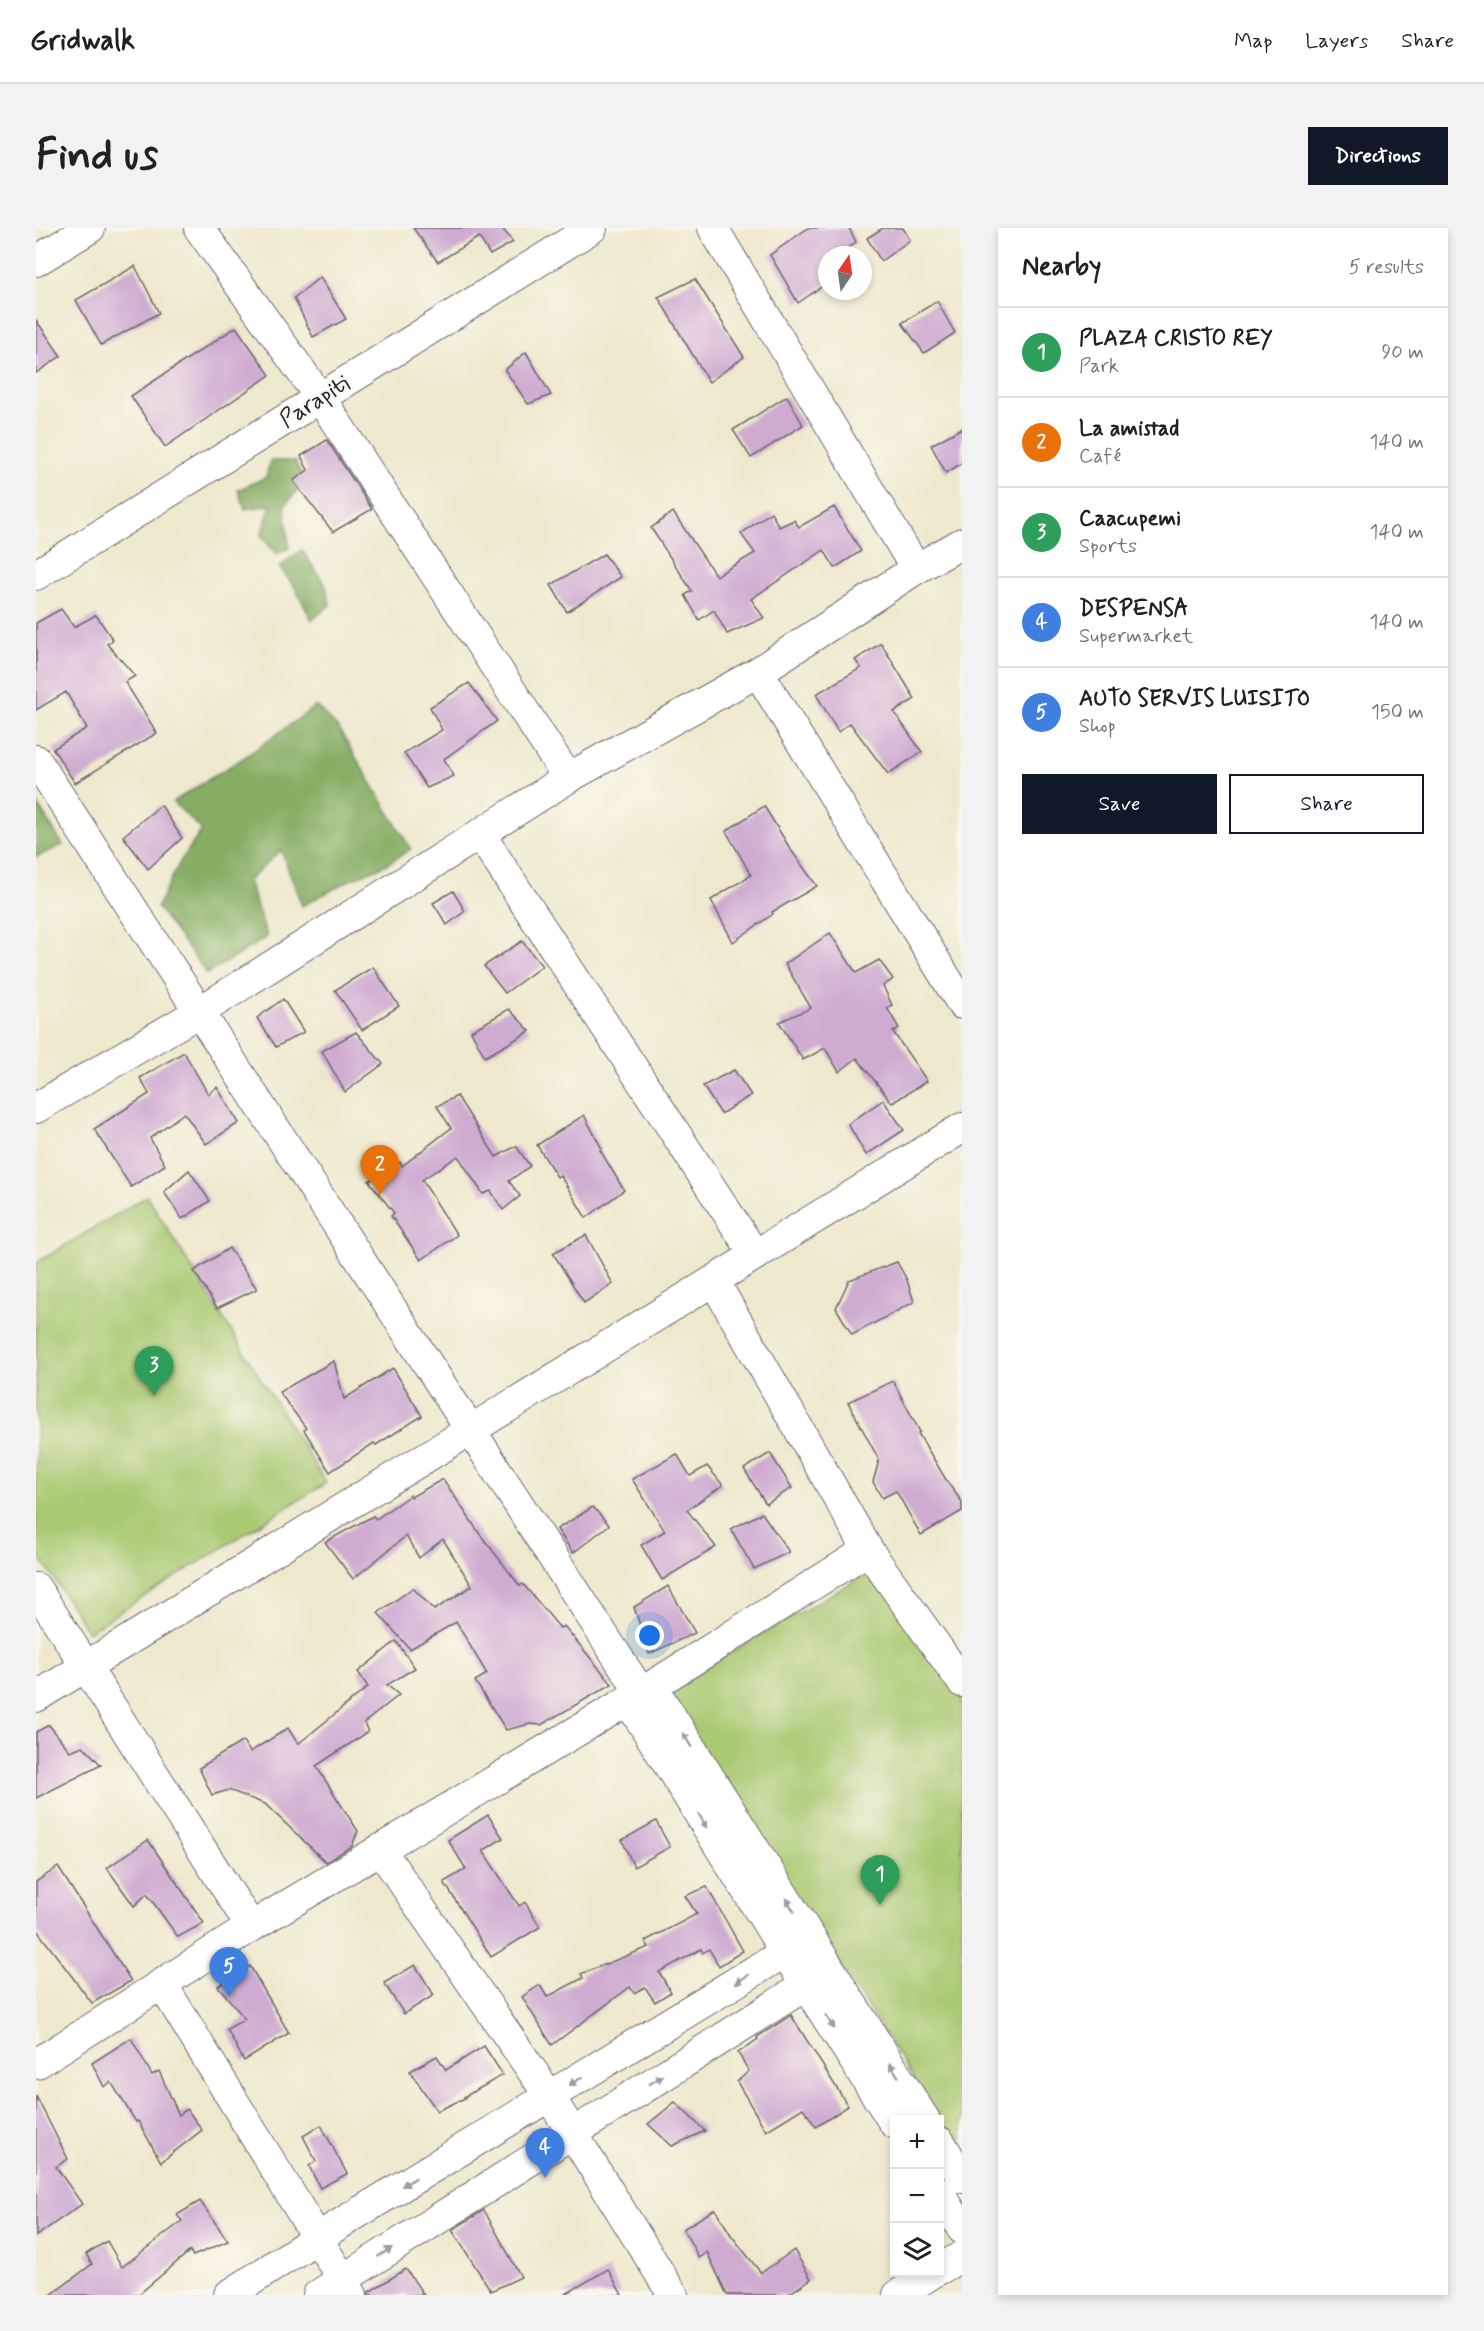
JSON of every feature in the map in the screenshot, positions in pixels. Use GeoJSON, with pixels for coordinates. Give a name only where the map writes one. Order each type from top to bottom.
{"type":"FeatureCollection","features":[{"type":"Feature","properties":{"kind":"street"},"geometry":{"type":"LineString","coordinates":[[36,261],[90,228]]}},
{"type":"Feature","properties":{"kind":"street"},"geometry":{"type":"LineString","coordinates":[[199,228],[321,399],[568,778]]}},
{"type":"Feature","properties":{"kind":"street","name":"Parapiti"},"geometry":{"type":"LineString","coordinates":[[36,575],[592,228]]}},
{"type":"Feature","properties":{"kind":"street"},"geometry":{"type":"LineString","coordinates":[[713,228],[916,569]]}},
{"type":"Feature","properties":{"kind":"street"},"geometry":{"type":"LineString","coordinates":[[36,1108],[199,1012],[568,778],[758,672],[916,569],[962,543]]}},
{"type":"Feature","properties":{"kind":"street"},"geometry":{"type":"LineString","coordinates":[[758,672],[962,1004]]}},
{"type":"Feature","properties":{"kind":"street"},"geometry":{"type":"LineString","coordinates":[[36,760],[641,1693],[818,1977],[890,2115]]}},
{"type":"Feature","properties":{"kind":"street"},"geometry":{"type":"LineString","coordinates":[[480,834],[755,1255]]}},
{"type":"Feature","properties":{"kind":"street"},"geometry":{"type":"LineString","coordinates":[[36,1697],[962,1128]]}},
{"type":"Feature","properties":{"kind":"street"},"geometry":{"type":"LineString","coordinates":[[714,1281],[868,1550],[959,1672]]}},
{"type":"Feature","properties":{"kind":"street"},"geometry":{"type":"LineString","coordinates":[[36,2064],[251,1927],[641,1693],[868,1550]]}},
{"type":"Feature","properties":{"kind":"street"},"geometry":{"type":"LineString","coordinates":[[36,1588],[251,1927]]}},
{"type":"Feature","properties":{"kind":"street"},"geometry":{"type":"LineString","coordinates":[[380,1849],[550,2097],[673,2295]]}},
{"type":"Feature","properties":{"kind":"street"},"geometry":{"type":"LineString","coordinates":[[230,2295],[317,2238],[798,1945]]}},
{"type":"Feature","properties":{"kind":"street"},"geometry":{"type":"LineString","coordinates":[[818,1977],[921,2115]]}},
{"type":"Feature","properties":{"kind":"street"},"geometry":{"type":"LineString","coordinates":[[318,2295],[348,2287],[572,2133],[818,1977]]}},
{"type":"Feature","properties":{"kind":"street"},"geometry":{"type":"LineString","coordinates":[[162,1984],[348,2287]]}},
{"type":"Feature","properties":{"kind":"street"},"geometry":{"type":"LineString","coordinates":[[944,2150],[962,2178]]}},
{"type":"Feature","properties":{"kind":"street"},"geometry":{"type":"LineString","coordinates":[[944,2201],[962,2229]]}},
{"type":"Feature","properties":{"kind":"street"},"geometry":{"type":"LineString","coordinates":[[944,2266],[962,2256]]}},
{"type":"Feature","properties":{"kind":"street"},"geometry":{"type":"LineString","coordinates":[[898,2295],[926,2277]]}},
{"type":"Feature","properties":{"kind":"green space"},"geometry":{"type":"Polygon","coordinates":[[[270,461],[295,461],[305,482],[285,505],[289,548],[276,554],[261,535],[271,505],[245,509],[238,490],[266,477],[270,461]]]}},
{"type":"Feature","properties":{"kind":"green space"},"geometry":{"type":"Polygon","coordinates":[[[302,550],[326,586],[330,605],[312,620],[294,586],[279,567],[302,550]]]}},
{"type":"Feature","properties":{"kind":"green space"},"geometry":{"type":"Polygon","coordinates":[[[316,706],[338,728],[411,849],[385,865],[350,880],[302,906],[281,850],[248,881],[267,937],[207,974],[157,907],[180,862],[202,830],[173,802],[248,755],[316,706]]]}},
{"type":"Feature","properties":{"kind":"green space"},"geometry":{"type":"Polygon","coordinates":[[[36,802],[63,845],[36,857],[36,802]]]}},
{"type":"Feature","properties":{"kind":"green space"},"geometry":{"type":"Polygon","coordinates":[[[147,1196],[326,1483],[88,1632],[36,1551],[36,1263],[147,1196]]]}},
{"type":"Feature","properties":{"kind":"green space"},"geometry":{"type":"Polygon","coordinates":[[[885,1563],[962,1685],[962,2167],[944,2138],[944,2115],[937,2115],[664,1691],[885,1563]]]}},
{"type":"Feature","properties":{"kind":"building"},"geometry":{"type":"Polygon","coordinates":[[[413,228],[502,228],[513,242],[490,255],[479,237],[438,262],[413,228]]]}},
{"type":"Feature","properties":{"kind":"building"},"geometry":{"type":"Polygon","coordinates":[[[808,228],[849,228],[856,242],[851,246],[818,246],[818,289],[798,303],[770,255],[808,228]]]}},
{"type":"Feature","properties":{"kind":"building"},"geometry":{"type":"Polygon","coordinates":[[[883,228],[903,228],[910,240],[881,261],[867,238],[883,228]]]}},
{"type":"Feature","properties":{"kind":"building"},"geometry":{"type":"Polygon","coordinates":[[[135,266],[159,313],[101,345],[76,300],[135,266]]]}},
{"type":"Feature","properties":{"kind":"building"},"geometry":{"type":"Polygon","coordinates":[[[320,277],[346,319],[313,337],[294,298],[320,277]]]}},
{"type":"Feature","properties":{"kind":"building"},"geometry":{"type":"Polygon","coordinates":[[[695,279],[744,357],[709,382],[658,297],[695,279]]]}},
{"type":"Feature","properties":{"kind":"building"},"geometry":{"type":"Polygon","coordinates":[[[937,301],[955,333],[924,353],[902,323],[937,301]]]}},
{"type":"Feature","properties":{"kind":"building"},"geometry":{"type":"Polygon","coordinates":[[[36,320],[61,356],[36,373],[36,320]]]}},
{"type":"Feature","properties":{"kind":"building"},"geometry":{"type":"Polygon","coordinates":[[[236,327],[270,375],[165,447],[131,396],[236,327]]]}},
{"type":"Feature","properties":{"kind":"building"},"geometry":{"type":"Polygon","coordinates":[[[526,352],[551,395],[528,404],[505,370],[526,352]]]}},
{"type":"Feature","properties":{"kind":"building"},"geometry":{"type":"Polygon","coordinates":[[[787,396],[803,425],[751,458],[733,430],[787,396]]]}},
{"type":"Feature","properties":{"kind":"building"},"geometry":{"type":"Polygon","coordinates":[[[962,428],[962,463],[946,473],[931,445],[962,428]]]}},
{"type":"Feature","properties":{"kind":"building"},"geometry":{"type":"Polygon","coordinates":[[[327,440],[372,509],[333,532],[293,481],[308,470],[301,456],[327,440]]]}},
{"type":"Feature","properties":{"kind":"building"},"geometry":{"type":"Polygon","coordinates":[[[834,507],[861,551],[835,568],[824,550],[751,599],[764,618],[727,634],[714,610],[699,620],[685,595],[692,591],[651,528],[673,512],[716,576],[755,553],[741,534],[771,512],[779,527],[794,520],[799,527],[834,507]]]}},
{"type":"Feature","properties":{"kind":"building"},"geometry":{"type":"Polygon","coordinates":[[[604,554],[621,577],[567,612],[551,585],[604,554]]]}},
{"type":"Feature","properties":{"kind":"building"},"geometry":{"type":"Polygon","coordinates":[[[61,609],[74,627],[96,615],[113,640],[107,644],[135,676],[125,682],[157,733],[75,783],[53,749],[87,728],[66,692],[36,710],[36,623],[61,609]]]}},
{"type":"Feature","properties":{"kind":"building"},"geometry":{"type":"Polygon","coordinates":[[[881,643],[915,699],[894,712],[922,752],[888,774],[850,723],[838,732],[816,694],[861,668],[855,660],[881,643]]]}},
{"type":"Feature","properties":{"kind":"building"},"geometry":{"type":"Polygon","coordinates":[[[469,683],[497,721],[444,759],[454,776],[427,788],[404,753],[442,730],[430,707],[469,683]]]}},
{"type":"Feature","properties":{"kind":"building"},"geometry":{"type":"Polygon","coordinates":[[[161,805],[182,838],[148,869],[123,836],[161,805]]]}},
{"type":"Feature","properties":{"kind":"building"},"geometry":{"type":"Polygon","coordinates":[[[764,806],[817,886],[772,912],[773,914],[733,942],[711,900],[751,875],[726,831],[764,806]]]}},
{"type":"Feature","properties":{"kind":"building"},"geometry":{"type":"Polygon","coordinates":[[[453,891],[465,911],[447,925],[433,903],[453,891]]]}},
{"type":"Feature","properties":{"kind":"building"},"geometry":{"type":"Polygon","coordinates":[[[830,933],[856,973],[879,960],[893,979],[883,986],[892,1005],[887,1008],[899,1028],[893,1032],[927,1081],[892,1103],[857,1058],[839,1072],[825,1048],[803,1060],[779,1022],[811,1008],[785,964],[830,933]]]}},
{"type":"Feature","properties":{"kind":"building"},"geometry":{"type":"Polygon","coordinates":[[[522,941],[542,966],[505,993],[484,966],[522,941]]]}},
{"type":"Feature","properties":{"kind":"building"},"geometry":{"type":"Polygon","coordinates":[[[373,967],[399,1006],[362,1030],[335,990],[373,967]]]}},
{"type":"Feature","properties":{"kind":"building"},"geometry":{"type":"Polygon","coordinates":[[[283,999],[304,1032],[276,1047],[257,1018],[283,999]]]}},
{"type":"Feature","properties":{"kind":"building"},"geometry":{"type":"Polygon","coordinates":[[[509,1009],[530,1031],[485,1057],[471,1031],[509,1009]]]}},
{"type":"Feature","properties":{"kind":"building"},"geometry":{"type":"Polygon","coordinates":[[[356,1032],[383,1064],[345,1092],[322,1051],[356,1032]]]}},
{"type":"Feature","properties":{"kind":"building"},"geometry":{"type":"Polygon","coordinates":[[[184,1052],[208,1094],[217,1087],[239,1123],[206,1144],[184,1113],[150,1138],[165,1165],[131,1187],[94,1129],[149,1094],[140,1078],[184,1052]]]}},
{"type":"Feature","properties":{"kind":"building"},"geometry":{"type":"Polygon","coordinates":[[[734,1070],[751,1095],[721,1114],[703,1086],[734,1070]]]}},
{"type":"Feature","properties":{"kind":"building"},"geometry":{"type":"Polygon","coordinates":[[[457,1096],[496,1157],[516,1146],[530,1166],[509,1181],[520,1196],[503,1210],[491,1191],[483,1194],[458,1156],[422,1180],[457,1235],[421,1260],[391,1216],[394,1213],[369,1181],[400,1162],[402,1166],[451,1128],[437,1106],[457,1096]]]}},
{"type":"Feature","properties":{"kind":"building"},"geometry":{"type":"Polygon","coordinates":[[[883,1100],[904,1130],[866,1155],[848,1124],[883,1100]]]}},
{"type":"Feature","properties":{"kind":"building"},"geometry":{"type":"Polygon","coordinates":[[[584,1115],[602,1149],[600,1150],[624,1190],[586,1218],[560,1175],[557,1177],[537,1145],[584,1115]]]}},
{"type":"Feature","properties":{"kind":"building"},"geometry":{"type":"Polygon","coordinates":[[[189,1170],[210,1201],[182,1219],[164,1192],[189,1170]]]}},
{"type":"Feature","properties":{"kind":"building"},"geometry":{"type":"Polygon","coordinates":[[[586,1235],[613,1284],[584,1303],[553,1253],[586,1235]]]}},
{"type":"Feature","properties":{"kind":"building"},"geometry":{"type":"Polygon","coordinates":[[[229,1248],[257,1289],[217,1308],[194,1271],[229,1248]]]}},
{"type":"Feature","properties":{"kind":"building"},"geometry":{"type":"Polygon","coordinates":[[[897,1262],[907,1280],[914,1302],[852,1335],[836,1308],[849,1280],[897,1262]]]}},
{"type":"Feature","properties":{"kind":"building"},"geometry":{"type":"Polygon","coordinates":[[[334,1361],[344,1399],[393,1368],[422,1416],[376,1445],[374,1443],[330,1472],[304,1430],[306,1428],[279,1392],[334,1361]]]}},
{"type":"Feature","properties":{"kind":"building"},"geometry":{"type":"Polygon","coordinates":[[[893,1381],[920,1432],[918,1433],[962,1502],[962,1511],[921,1535],[896,1491],[882,1498],[873,1482],[879,1460],[848,1402],[893,1381]]]}},
{"type":"Feature","properties":{"kind":"building"},"geometry":{"type":"Polygon","coordinates":[[[770,1453],[792,1488],[766,1504],[744,1469],[770,1453]]]}},
{"type":"Feature","properties":{"kind":"building"},"geometry":{"type":"Polygon","coordinates":[[[677,1454],[690,1476],[707,1466],[723,1485],[687,1510],[716,1547],[662,1580],[641,1545],[665,1531],[632,1479],[677,1454]]]}},
{"type":"Feature","properties":{"kind":"building"},"geometry":{"type":"Polygon","coordinates":[[[443,1479],[479,1533],[520,1586],[523,1584],[560,1628],[564,1626],[612,1684],[541,1725],[530,1724],[506,1730],[475,1681],[487,1674],[456,1622],[410,1649],[378,1613],[413,1588],[434,1610],[472,1586],[443,1539],[419,1558],[406,1536],[353,1579],[325,1542],[373,1516],[376,1519],[410,1495],[411,1497],[443,1479]]]}},
{"type":"Feature","properties":{"kind":"building"},"geometry":{"type":"Polygon","coordinates":[[[593,1507],[609,1525],[573,1553],[557,1529],[593,1507]]]}},
{"type":"Feature","properties":{"kind":"building"},"geometry":{"type":"Polygon","coordinates":[[[762,1513],[789,1552],[754,1569],[731,1529],[762,1513]]]}},
{"type":"Feature","properties":{"kind":"building"},"geometry":{"type":"Polygon","coordinates":[[[668,1586],[695,1633],[649,1654],[634,1607],[668,1586]]]}},
{"type":"Feature","properties":{"kind":"building"},"geometry":{"type":"Polygon","coordinates":[[[396,1641],[415,1668],[387,1685],[399,1695],[364,1723],[368,1732],[316,1766],[358,1831],[352,1846],[326,1862],[265,1804],[229,1790],[212,1795],[199,1768],[243,1741],[250,1752],[288,1728],[298,1744],[368,1687],[358,1672],[396,1641]]]}},
{"type":"Feature","properties":{"kind":"building"},"geometry":{"type":"Polygon","coordinates":[[[49,1725],[70,1751],[83,1746],[101,1765],[36,1798],[36,1732],[49,1725]]]}},
{"type":"Feature","properties":{"kind":"building"},"geometry":{"type":"Polygon","coordinates":[[[488,1815],[503,1838],[483,1851],[519,1906],[525,1902],[540,1927],[491,1957],[444,1882],[466,1869],[448,1840],[488,1815]]]}},
{"type":"Feature","properties":{"kind":"building"},"geometry":{"type":"Polygon","coordinates":[[[656,1821],[670,1847],[634,1867],[622,1840],[656,1821]]]}},
{"type":"Feature","properties":{"kind":"building"},"geometry":{"type":"Polygon","coordinates":[[[148,1840],[204,1923],[178,1937],[147,1894],[134,1906],[107,1868],[148,1840]]]}},
{"type":"Feature","properties":{"kind":"building"},"geometry":{"type":"Polygon","coordinates":[[[58,1867],[131,1981],[92,2003],[36,1929],[36,1882],[58,1867]]]}},
{"type":"Feature","properties":{"kind":"building"},"geometry":{"type":"Polygon","coordinates":[[[707,1887],[743,1951],[719,1966],[709,1949],[703,1953],[701,1949],[659,1972],[671,1992],[655,2002],[645,1987],[634,1993],[630,1987],[552,2045],[522,1997],[540,1985],[547,1997],[583,1978],[581,1974],[649,1947],[645,1941],[697,1914],[685,1896],[707,1887]]]}},
{"type":"Feature","properties":{"kind":"building"},"geometry":{"type":"Polygon","coordinates":[[[415,1965],[434,1995],[404,2014],[384,1983],[415,1965]]]}},
{"type":"Feature","properties":{"kind":"building"},"geometry":{"type":"Polygon","coordinates":[[[250,1966],[289,2033],[244,2061],[227,2029],[245,2019],[218,1986],[250,1966]]]}},
{"type":"Feature","properties":{"kind":"building"},"geometry":{"type":"Polygon","coordinates":[[[791,2015],[848,2106],[816,2127],[803,2108],[766,2131],[737,2082],[749,2071],[738,2053],[758,2039],[757,2037],[791,2015]]]}},
{"type":"Feature","properties":{"kind":"building"},"geometry":{"type":"Polygon","coordinates":[[[131,2038],[152,2075],[159,2071],[179,2115],[187,2109],[202,2130],[161,2162],[138,2121],[136,2122],[111,2082],[104,2087],[92,2063],[131,2038]]]}},
{"type":"Feature","properties":{"kind":"building"},"geometry":{"type":"Polygon","coordinates":[[[484,2046],[503,2075],[465,2098],[437,2111],[410,2071],[437,2056],[446,2070],[484,2046]]]}},
{"type":"Feature","properties":{"kind":"building"},"geometry":{"type":"Polygon","coordinates":[[[36,2096],[68,2159],[56,2167],[82,2204],[36,2236],[36,2096]]]}},
{"type":"Feature","properties":{"kind":"building"},"geometry":{"type":"Polygon","coordinates":[[[675,2102],[705,2131],[672,2146],[648,2124],[675,2102]]]}},
{"type":"Feature","properties":{"kind":"building"},"geometry":{"type":"Polygon","coordinates":[[[321,2125],[347,2174],[320,2188],[309,2166],[316,2161],[303,2136],[321,2125]]]}},
{"type":"Feature","properties":{"kind":"building"},"geometry":{"type":"Polygon","coordinates":[[[200,2201],[228,2241],[193,2256],[190,2251],[138,2295],[51,2295],[92,2264],[86,2254],[107,2241],[122,2267],[182,2221],[177,2215],[200,2201]]]}},
{"type":"Feature","properties":{"kind":"building"},"geometry":{"type":"Polygon","coordinates":[[[715,2209],[731,2235],[761,2273],[794,2250],[811,2279],[787,2295],[727,2295],[707,2252],[699,2258],[683,2229],[715,2209]]]}},
{"type":"Feature","properties":{"kind":"building"},"geometry":{"type":"Polygon","coordinates":[[[484,2210],[521,2277],[491,2291],[452,2230],[484,2210]]]}},
{"type":"Feature","properties":{"kind":"building"},"geometry":{"type":"Polygon","coordinates":[[[406,2269],[424,2295],[369,2295],[369,2292],[406,2269]]]}},
{"type":"Feature","properties":{"kind":"building"},"geometry":{"type":"Polygon","coordinates":[[[608,2269],[622,2295],[564,2295],[608,2269]]]}},
{"type":"Feature","properties":{"kind":"place","name":"La amistad"},"geometry":{"type":"Point","coordinates":[380,1195]}},
{"type":"Feature","properties":{"kind":"place","name":"Caacupemi"},"geometry":{"type":"Point","coordinates":[154,1396]}},
{"type":"Feature","properties":{"kind":"place","name":"PLAZA CRISTO REY"},"geometry":{"type":"Point","coordinates":[880,1905]}},
{"type":"Feature","properties":{"kind":"place","name":"AUTO SERVIS LUISITO"},"geometry":{"type":"Point","coordinates":[229,1997]}},
{"type":"Feature","properties":{"kind":"place","name":"DESPENSA"},"geometry":{"type":"Point","coordinates":[545,2178]}}]}
